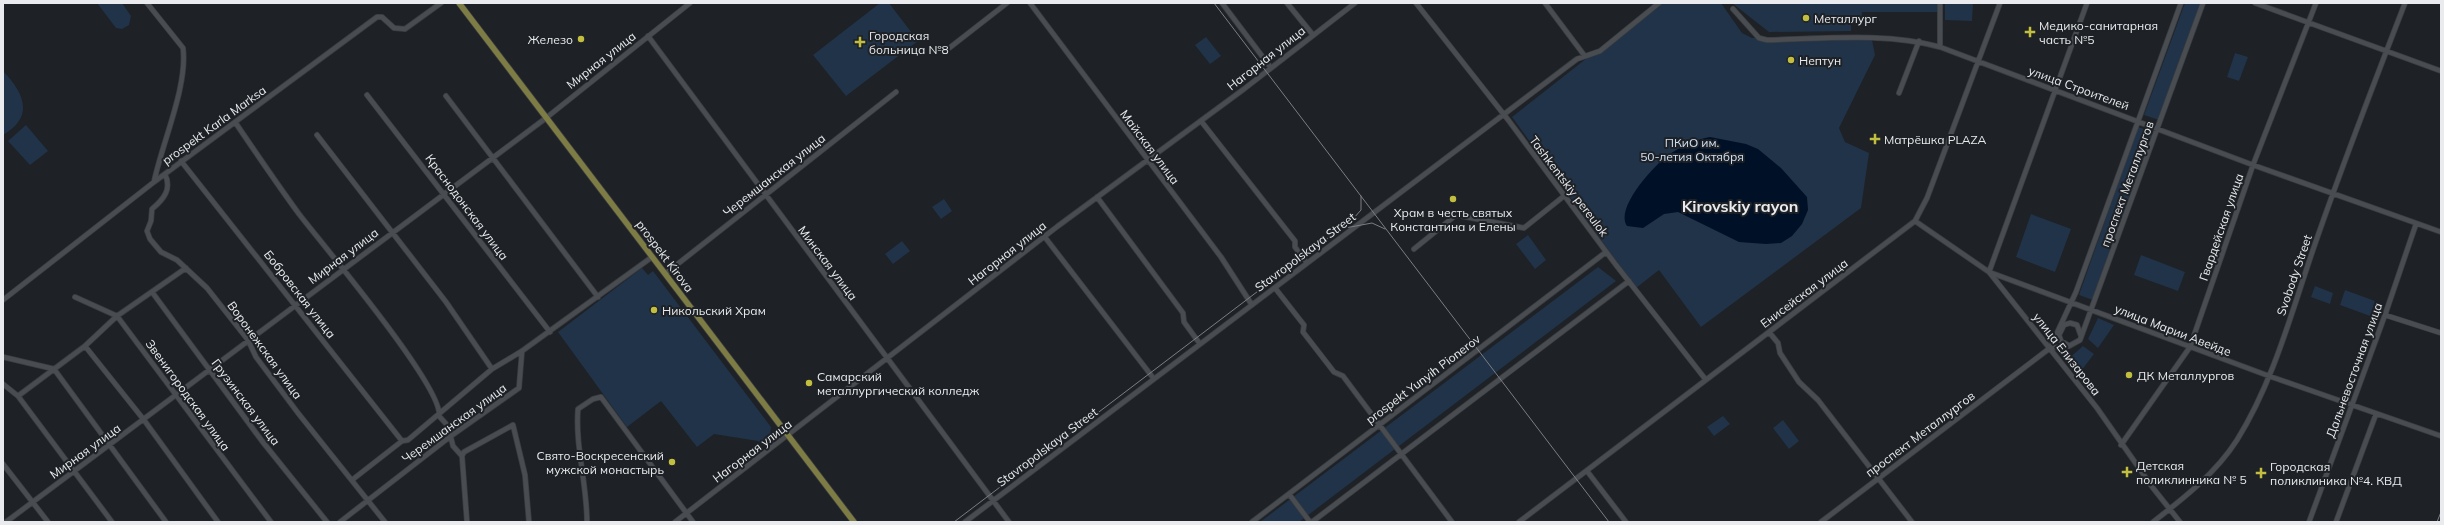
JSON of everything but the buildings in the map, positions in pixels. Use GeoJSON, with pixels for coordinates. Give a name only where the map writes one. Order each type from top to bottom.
{"type":"FeatureCollection","features":[{"type":"Feature","properties":{"kind":"main road","name":"prospekt Kirova"},"geometry":{"type":"LineString","coordinates":[[459,3],[854,522]]}},
{"type":"Feature","properties":{"kind":"street"},"geometry":{"type":"LineString","coordinates":[[147,3],[183,48],[184,56],[177,101],[154,182]]}},
{"type":"Feature","properties":{"kind":"street","name":"prospekt Karla Marksa"},"geometry":{"type":"LineString","coordinates":[[3,300],[181,161],[377,17],[382,17],[394,28],[405,29],[440,3]]}},
{"type":"Feature","properties":{"kind":"street","name":"Мирная улица"},"geometry":{"type":"LineString","coordinates":[[6,522],[144,420],[248,340],[260,334],[295,305],[443,193],[546,118],[690,3]]}},
{"type":"Feature","properties":{"kind":"street"},"geometry":{"type":"LineString","coordinates":[[948,49],[1007,3]]}},
{"type":"Feature","properties":{"kind":"street","name":"Майская улица"},"geometry":{"type":"LineString","coordinates":[[1030,3],[1221,257],[1252,305]]}},
{"type":"Feature","properties":{"kind":"street"},"geometry":{"type":"LineString","coordinates":[[1222,3],[1271,68]]}},
{"type":"Feature","properties":{"kind":"street"},"geometry":{"type":"LineString","coordinates":[[1287,3],[1313,35]]}},
{"type":"Feature","properties":{"kind":"street","name":"Нагорная улица"},"geometry":{"type":"LineString","coordinates":[[675,522],[788,436],[1044,236],[1201,121],[1354,3]]}},
{"type":"Feature","properties":{"kind":"street","name":"Tashkentskiy pereulok"},"geometry":{"type":"LineString","coordinates":[[1416,3],[1504,115],[1628,281],[1706,380]]}},
{"type":"Feature","properties":{"kind":"street"},"geometry":{"type":"LineString","coordinates":[[1545,3],[1584,55]]}},
{"type":"Feature","properties":{"kind":"street","name":"Stavropolskaya Street"},"geometry":{"type":"LineString","coordinates":[[966,522],[1154,378],[1584,55],[1600,51],[1659,3]]}},
{"type":"Feature","properties":{"kind":"street"},"geometry":{"type":"LineString","coordinates":[[1940,3],[1940,47]]}},
{"type":"Feature","properties":{"kind":"street","name":"Енисейская улица"},"geometry":{"type":"LineString","coordinates":[[1519,522],[1916,221],[1928,198],[2000,3]]}},
{"type":"Feature","properties":{"kind":"street"},"geometry":{"type":"LineString","coordinates":[[1989,272],[2087,3]]}},
{"type":"Feature","properties":{"kind":"street","name":"проспект Металлургов"},"geometry":{"type":"LineString","coordinates":[[1821,522],[2050,348],[2072,301],[2181,3]]}},
{"type":"Feature","properties":{"kind":"street","name":"проспект Металлургов"},"geometry":{"type":"LineString","coordinates":[[2074,345],[2081,338],[2092,310],[2203,3]]}},
{"type":"Feature","properties":{"kind":"street"},"geometry":{"type":"LineString","coordinates":[[2255,3],[2441,71]]}},
{"type":"Feature","properties":{"kind":"street","name":"Гвардейская улица"},"geometry":{"type":"LineString","coordinates":[[2121,445],[2190,347],[2253,164],[2316,3]]}},
{"type":"Feature","properties":{"kind":"street","name":"Svobody Street"},"geometry":{"type":"LineString","coordinates":[[2153,522],[2170,509],[2222,461],[2248,421],[2269,376],[2333,192],[2405,3]]}},
{"type":"Feature","properties":{"kind":"street","name":"улица Строителей"},"geometry":{"type":"LineString","coordinates":[[1733,9],[1759,38],[1767,40],[1845,38],[1919,41],[1940,47],[1978,63],[2139,120],[2253,164],[2441,232]]}},
{"type":"Feature","properties":{"kind":"street","name":"Минская улица"},"geometry":{"type":"LineString","coordinates":[[648,36],[887,359],[980,480],[1009,522]]}},
{"type":"Feature","properties":{"kind":"street"},"geometry":{"type":"LineString","coordinates":[[1899,93],[1919,41]]}},
{"type":"Feature","properties":{"kind":"street","name":"Черемшанская улица"},"geometry":{"type":"LineString","coordinates":[[665,274],[896,92]]}},
{"type":"Feature","properties":{"kind":"street","name":"Краснодонская улица"},"geometry":{"type":"LineString","coordinates":[[367,95],[550,332]]}},
{"type":"Feature","properties":{"kind":"street"},"geometry":{"type":"LineString","coordinates":[[446,96],[486,151],[493,156],[598,297]]}},
{"type":"Feature","properties":{"kind":"street"},"geometry":{"type":"LineString","coordinates":[[1201,121],[1294,241],[1295,247],[1307,263]]}},
{"type":"Feature","properties":{"kind":"street"},"geometry":{"type":"LineString","coordinates":[[235,122],[300,214],[344,268],[417,366],[440,411],[439,416],[448,426],[453,446],[462,456],[467,522]]}},
{"type":"Feature","properties":{"kind":"street"},"geometry":{"type":"LineString","coordinates":[[316,135],[446,302],[492,369]]}},
{"type":"Feature","properties":{"kind":"street","name":"Бобровская улица"},"geometry":{"type":"LineString","coordinates":[[181,161],[402,441]]}},
{"type":"Feature","properties":{"kind":"street","name":"Воронежская улица"},"geometry":{"type":"LineString","coordinates":[[165,174],[169,183],[168,188],[161,201],[152,209],[151,221],[147,231],[150,240],[160,252],[186,268],[207,288],[248,340],[256,357],[385,522]]}},
{"type":"Feature","properties":{"kind":"street"},"geometry":{"type":"LineString","coordinates":[[1414,248],[1456,215],[1524,228],[1564,196]]}},
{"type":"Feature","properties":{"kind":"street"},"geometry":{"type":"LineString","coordinates":[[1098,197],[1183,313],[1184,322],[1200,344]]}},
{"type":"Feature","properties":{"kind":"street","name":"улица Елизарова"},"geometry":{"type":"LineString","coordinates":[[1916,221],[1989,272],[2097,408],[2121,445],[2180,522]]}},
{"type":"Feature","properties":{"kind":"street","name":"Дальневосточная улица"},"geometry":{"type":"LineString","coordinates":[[2309,522],[2385,315],[2416,224]]}},
{"type":"Feature","properties":{"kind":"street"},"geometry":{"type":"LineString","coordinates":[[1044,236],[1154,378]]}},
{"type":"Feature","properties":{"kind":"street","name":"prospekt Yunyih Pionerov"},"geometry":{"type":"LineString","coordinates":[[1252,522],[1606,252]]}},
{"type":"Feature","properties":{"kind":"street"},"geometry":{"type":"LineString","coordinates":[[352,480],[402,441],[408,440],[440,411],[492,369],[522,352],[652,258]]}},
{"type":"Feature","properties":{"kind":"street"},"geometry":{"type":"LineString","coordinates":[[18,396],[85,346],[117,316],[186,268]]}},
{"type":"Feature","properties":{"kind":"street","name":"улица Марии Авейде"},"geometry":{"type":"LineString","coordinates":[[1989,272],[2072,301],[2092,310],[2269,376],[2441,436]]}},
{"type":"Feature","properties":{"kind":"street"},"geometry":{"type":"LineString","coordinates":[[1289,494],[1311,522],[1628,281]]}},
{"type":"Feature","properties":{"kind":"street"},"geometry":{"type":"LineString","coordinates":[[1275,288],[1304,325],[1303,332],[1334,372],[1343,376],[1452,522]]}},
{"type":"Feature","properties":{"kind":"street","name":"Грузинская улица"},"geometry":{"type":"LineString","coordinates":[[152,292],[209,370],[327,522]]}},
{"type":"Feature","properties":{"kind":"street","name":"Звенигородская улица"},"geometry":{"type":"LineString","coordinates":[[75,297],[117,316],[271,522]]}},
{"type":"Feature","properties":{"kind":"street"},"geometry":{"type":"LineString","coordinates":[[2385,315],[2441,333]]}},
{"type":"Feature","properties":{"kind":"street"},"geometry":{"type":"LineString","coordinates":[[2074,345],[2066,345],[2061,341],[2060,328],[2070,323],[2077,325],[2081,338]]}},
{"type":"Feature","properties":{"kind":"street"},"geometry":{"type":"LineString","coordinates":[[1770,332],[1778,343],[1780,353],[1799,382],[1818,400],[1912,522]]}},
{"type":"Feature","properties":{"kind":"street"},"geometry":{"type":"LineString","coordinates":[[2050,348],[2074,345]]}},
{"type":"Feature","properties":{"kind":"street"},"geometry":{"type":"LineString","coordinates":[[85,346],[144,420],[218,522]]}},
{"type":"Feature","properties":{"kind":"street","name":"Черемшанская улица"},"geometry":{"type":"LineString","coordinates":[[340,522],[451,436],[519,388],[522,352]]}},
{"type":"Feature","properties":{"kind":"street"},"geometry":{"type":"LineString","coordinates":[[3,357],[54,369],[166,522]]}},
{"type":"Feature","properties":{"kind":"street"},"geometry":{"type":"LineString","coordinates":[[3,384],[18,396],[73,471],[82,479],[112,522]]}},
{"type":"Feature","properties":{"kind":"street"},"geometry":{"type":"LineString","coordinates":[[588,522],[587,498],[577,422],[578,409],[593,399],[601,397],[693,522]]}},
{"type":"Feature","properties":{"kind":"street"},"geometry":{"type":"LineString","coordinates":[[2336,522],[2376,414]]}},
{"type":"Feature","properties":{"kind":"street"},"geometry":{"type":"LineString","coordinates":[[462,456],[464,452],[513,425],[525,475],[529,522]]}},
{"type":"Feature","properties":{"kind":"street"},"geometry":{"type":"LineString","coordinates":[[3,464],[48,522]]}},
{"type":"Feature","properties":{"kind":"street"},"geometry":{"type":"LineString","coordinates":[[1587,471],[1626,522]]}},
{"type":"Feature","properties":{"kind":"green space"},"geometry":{"type":"Polygon","coordinates":[[[97,3],[122,3],[131,16],[129,25],[122,29],[116,28],[97,3]]]}},
{"type":"Feature","properties":{"kind":"green space"},"geometry":{"type":"Polygon","coordinates":[[[880,3],[889,3],[918,41],[846,96],[813,55],[880,3]]]}},
{"type":"Feature","properties":{"kind":"green space","name":"ПКиО им. 50-летия Октября"},"geometry":{"type":"Polygon","coordinates":[[[1657,3],[1721,3],[1742,33],[1752,38],[1822,35],[1872,40],[1875,55],[1839,128],[1845,142],[1869,153],[1861,208],[1701,327],[1659,270],[1636,288],[1512,117],[1657,3]]]}},
{"type":"Feature","properties":{"kind":"green space","name":"Металлург"},"geometry":{"type":"Polygon","coordinates":[[[1732,3],[1938,3],[1938,12],[1862,12],[1861,24],[1851,24],[1851,31],[1769,32],[1732,3]]]}},
{"type":"Feature","properties":{"kind":"green space"},"geometry":{"type":"Polygon","coordinates":[[[1945,3],[1973,3],[1972,21],[1945,20],[1945,3]]]}},
{"type":"Feature","properties":{"kind":"green space"},"geometry":{"type":"Polygon","coordinates":[[[2185,3],[2201,3],[2159,120],[2144,115],[2185,3]]]}},
{"type":"Feature","properties":{"kind":"green space"},"geometry":{"type":"Polygon","coordinates":[[[1206,37],[1221,56],[1210,64],[1195,45],[1206,37]]]}},
{"type":"Feature","properties":{"kind":"green space"},"geometry":{"type":"Polygon","coordinates":[[[2235,53],[2248,57],[2239,81],[2227,77],[2235,53]]]}},
{"type":"Feature","properties":{"kind":"green space"},"geometry":{"type":"Polygon","coordinates":[[[3,71],[21,96],[23,112],[13,128],[3,135],[3,71]]]}},
{"type":"Feature","properties":{"kind":"green space"},"geometry":{"type":"Polygon","coordinates":[[[26,125],[48,151],[30,165],[8,141],[26,125]]]}},
{"type":"Feature","properties":{"kind":"green space"},"geometry":{"type":"Polygon","coordinates":[[[2138,127],[2153,132],[2093,300],[2079,295],[2138,127]]]}},
{"type":"Feature","properties":{"kind":"green space"},"geometry":{"type":"Polygon","coordinates":[[[944,199],[952,211],[941,219],[932,207],[944,199]]]}},
{"type":"Feature","properties":{"kind":"green space"},"geometry":{"type":"Polygon","coordinates":[[[2031,214],[2071,229],[2055,272],[2016,257],[2031,214]]]}},
{"type":"Feature","properties":{"kind":"green space"},"geometry":{"type":"Polygon","coordinates":[[[1528,235],[1546,260],[1535,269],[1516,244],[1528,235]]]}},
{"type":"Feature","properties":{"kind":"green space"},"geometry":{"type":"Polygon","coordinates":[[[902,241],[910,251],[893,264],[885,254],[902,241]]]}},
{"type":"Feature","properties":{"kind":"green space"},"geometry":{"type":"Polygon","coordinates":[[[2141,255],[2185,272],[2178,291],[2134,275],[2141,255]]]}},
{"type":"Feature","properties":{"kind":"green space"},"geometry":{"type":"Polygon","coordinates":[[[1598,267],[1616,281],[1299,522],[1260,522],[1598,267]]]}},
{"type":"Feature","properties":{"kind":"green space"},"geometry":{"type":"Polygon","coordinates":[[[642,268],[648,275],[653,271],[771,427],[770,436],[760,443],[758,441],[714,434],[697,447],[661,401],[627,427],[558,332],[642,268]]]}},
{"type":"Feature","properties":{"kind":"green space"},"geometry":{"type":"Polygon","coordinates":[[[2315,286],[2333,293],[2330,304],[2311,297],[2315,286]]]}},
{"type":"Feature","properties":{"kind":"green space"},"geometry":{"type":"Polygon","coordinates":[[[2345,290],[2375,301],[2370,316],[2340,305],[2345,290]]]}},
{"type":"Feature","properties":{"kind":"green space"},"geometry":{"type":"Polygon","coordinates":[[[2098,318],[2114,325],[2098,348],[2088,339],[2098,318]]]}},
{"type":"Feature","properties":{"kind":"green space"},"geometry":{"type":"Polygon","coordinates":[[[2083,346],[2094,354],[2078,375],[2067,360],[2083,346]]]}},
{"type":"Feature","properties":{"kind":"green space"},"geometry":{"type":"Polygon","coordinates":[[[1723,416],[1730,424],[1714,436],[1707,427],[1723,416]]]}},
{"type":"Feature","properties":{"kind":"green space"},"geometry":{"type":"Polygon","coordinates":[[[1783,420],[1799,441],[1789,449],[1773,428],[1783,420]]]}},
{"type":"Feature","properties":{"kind":"shaded area"},"geometry":{"type":"Polygon","coordinates":[[[1710,137],[1746,144],[1758,149],[1781,168],[1807,197],[1808,210],[1802,224],[1792,236],[1781,243],[1766,244],[1739,242],[1678,212],[1664,214],[1643,228],[1627,226],[1625,218],[1626,208],[1639,186],[1657,165],[1677,149],[1695,141],[1710,137]]]}},
{"type":"Feature","properties":{"kind":"tram line"},"geometry":{"type":"LineString","coordinates":[[1214,3],[1609,522]]}},
{"type":"Feature","properties":{"kind":"tram line"},"geometry":{"type":"LineString","coordinates":[[954,522],[1353,219],[1361,210],[1361,196]]}},
{"type":"Feature","properties":{"kind":"tram line"},"geometry":{"type":"LineString","coordinates":[[1345,228],[1372,223],[1385,229]]}},
{"type":"Feature","properties":{"kind":"tram line"},"geometry":{"type":"LineString","coordinates":[[2437,522],[2441,512]]}},
{"type":"Feature","properties":{"kind":"place","name":"Металлург"},"geometry":{"type":"Point","coordinates":[1806,18]}},
{"type":"Feature","properties":{"kind":"place","name":"Медико-санитарная часть №5"},"geometry":{"type":"Point","coordinates":[2030,32]}},
{"type":"Feature","properties":{"kind":"place","name":"Железо"},"geometry":{"type":"Point","coordinates":[581,39]}},
{"type":"Feature","properties":{"kind":"place","name":"Городская больница №8"},"geometry":{"type":"Point","coordinates":[860,42]}},
{"type":"Feature","properties":{"kind":"place","name":"Нептун"},"geometry":{"type":"Point","coordinates":[1791,60]}},
{"type":"Feature","properties":{"kind":"place","name":"Матрёшка PLAZA"},"geometry":{"type":"Point","coordinates":[1875,139]}},
{"type":"Feature","properties":{"kind":"place","name":"Храм в честь святых Константина и Елены"},"geometry":{"type":"Point","coordinates":[1453,199]}},
{"type":"Feature","properties":{"kind":"place","name":"Никольский Храм"},"geometry":{"type":"Point","coordinates":[654,310]}},
{"type":"Feature","properties":{"kind":"place","name":"ДК Металлургов"},"geometry":{"type":"Point","coordinates":[2129,375]}},
{"type":"Feature","properties":{"kind":"place","name":"Самарский металлургический колледж"},"geometry":{"type":"Point","coordinates":[809,383]}},
{"type":"Feature","properties":{"kind":"place","name":"Свято-Воскресенский мужской монастырь"},"geometry":{"type":"Point","coordinates":[672,462]}},
{"type":"Feature","properties":{"kind":"place","name":"Детская поликлинника № 5"},"geometry":{"type":"Point","coordinates":[2127,472]}},
{"type":"Feature","properties":{"kind":"place","name":"Городская поликлиника №4. КВД"},"geometry":{"type":"Point","coordinates":[2261,473]}},
{"type":"Feature","properties":{"kind":"district","name":"Kirovskiy rayon"},"geometry":{"type":"Point","coordinates":[1740,206]}}]}
